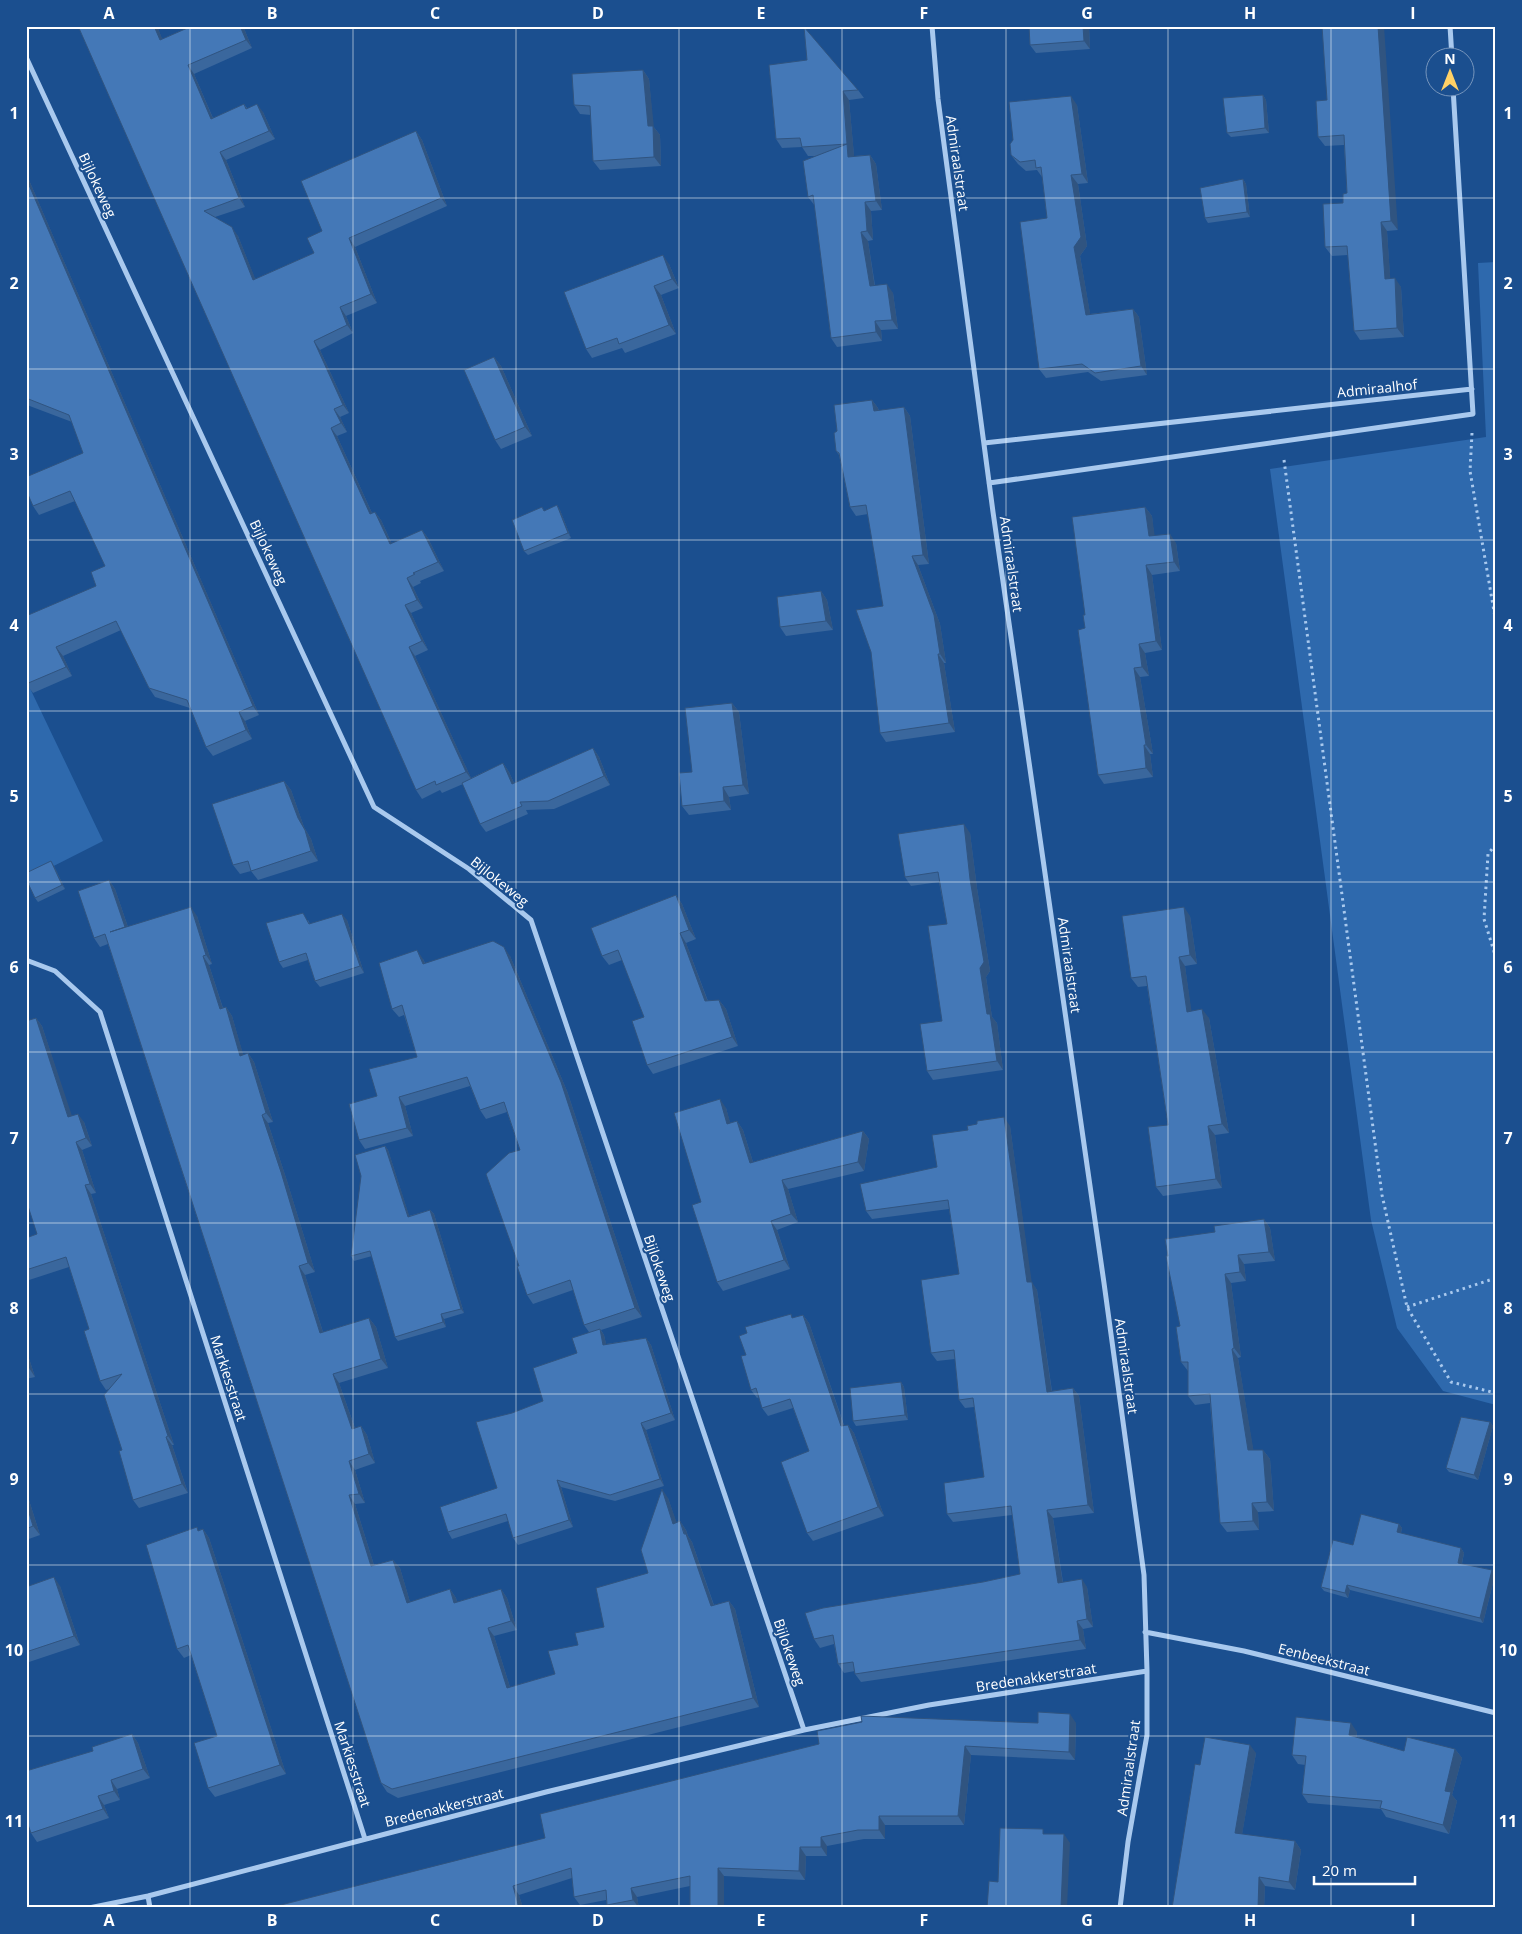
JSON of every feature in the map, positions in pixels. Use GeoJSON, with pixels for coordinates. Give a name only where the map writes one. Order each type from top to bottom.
{"type":"FeatureCollection","features":[{"type":"Feature","properties":{"kind":"street","name":"Admiraalstraat"},"geometry":{"type":"LineString","coordinates":[[932,26],[938,99],[989,483],[1144,1574],[1147,1735],[1128,1842],[1120,1908]]}},
{"type":"Feature","properties":{"kind":"street"},"geometry":{"type":"LineString","coordinates":[[1450,26],[1451,48]]}},
{"type":"Feature","properties":{"kind":"street","name":"Bijlokeweg"},"geometry":{"type":"LineString","coordinates":[[26,58],[374,807],[469,869],[531,920],[804,1730]]}},
{"type":"Feature","properties":{"kind":"street"},"geometry":{"type":"LineString","coordinates":[[989,483],[1473,414],[1454,98]]}},
{"type":"Feature","properties":{"kind":"street","name":"Admiraalhof"},"geometry":{"type":"LineString","coordinates":[[984,443],[1472,389]]}},
{"type":"Feature","properties":{"kind":"street","name":"Markiesstraat"},"geometry":{"type":"LineString","coordinates":[[26,960],[55,971],[100,1012],[365,1839]]}},
{"type":"Feature","properties":{"kind":"street","name":"Eenbeekstraat"},"geometry":{"type":"LineString","coordinates":[[1146,1632],[1244,1651],[1496,1713]]}},
{"type":"Feature","properties":{"kind":"street","name":"Bredenakkerstraat"},"geometry":{"type":"LineString","coordinates":[[89,1908],[148,1896],[536,1795],[804,1730],[929,1705],[1147,1670]]}},
{"type":"Feature","properties":{"kind":"street"},"geometry":{"type":"LineString","coordinates":[[148,1896],[150,1908]]}},
{"type":"Feature","properties":{"kind":"path"},"geometry":{"type":"LineString","coordinates":[[1473,414],[1470,471],[1496,623]]}},
{"type":"Feature","properties":{"kind":"path"},"geometry":{"type":"LineString","coordinates":[[1281,442],[1382,1195],[1407,1307],[1451,1382],[1496,1394]]}},
{"type":"Feature","properties":{"kind":"path"},"geometry":{"type":"LineString","coordinates":[[1496,844],[1488,854],[1484,919],[1496,958]]}},
{"type":"Feature","properties":{"kind":"path"},"geometry":{"type":"LineString","coordinates":[[1407,1307],[1496,1278]]}},
{"type":"Feature","properties":{"kind":"shaded area"},"geometry":{"type":"Polygon","coordinates":[[[1496,262],[1496,1405],[1443,1391],[1397,1328],[1371,1220],[1270,469],[1486,437],[1478,263],[1496,262]]]}},
{"type":"Feature","properties":{"kind":"shaded area"},"geometry":{"type":"Polygon","coordinates":[[[26,680],[103,841],[26,880],[26,680]]]}},
{"type":"Feature","properties":{"kind":"building"},"geometry":{"type":"Polygon","coordinates":[[[78,26],[154,26],[160,40],[192,26],[240,26],[246,40],[188,65],[211,119],[244,104],[246,109],[257,104],[269,131],[220,152],[239,198],[204,211],[232,227],[253,280],[314,253],[307,238],[322,231],[301,181],[416,131],[441,198],[349,238],[371,294],[340,307],[347,325],[314,341],[343,405],[334,409],[341,423],[331,428],[370,514],[375,512],[390,544],[422,530],[438,562],[413,573],[415,574],[407,578],[417,600],[405,605],[422,641],[409,647],[466,772],[436,785],[435,781],[416,790],[78,26]]]}},
{"type":"Feature","properties":{"kind":"building"},"geometry":{"type":"Polygon","coordinates":[[[1029,26],[1083,26],[1084,41],[1030,45],[1029,26]]]}},
{"type":"Feature","properties":{"kind":"building"},"geometry":{"type":"Polygon","coordinates":[[[1322,26],[1378,26],[1391,221],[1381,222],[1385,279],[1395,278],[1397,328],[1354,331],[1347,246],[1325,247],[1323,204],[1343,203],[1343,194],[1347,193],[1344,135],[1318,137],[1316,101],[1327,100],[1322,26]]]}},
{"type":"Feature","properties":{"kind":"building"},"geometry":{"type":"Polygon","coordinates":[[[804,27],[858,90],[843,91],[848,157],[870,155],[876,201],[865,202],[867,231],[861,232],[870,286],[887,284],[892,320],[875,321],[876,332],[831,338],[813,195],[808,197],[803,161],[847,144],[802,147],[800,138],[776,139],[769,65],[807,60],[804,27]]]}},
{"type":"Feature","properties":{"kind":"building"},"geometry":{"type":"Polygon","coordinates":[[[643,70],[648,126],[653,126],[654,157],[593,161],[590,106],[574,105],[572,74],[643,70]]]}},
{"type":"Feature","properties":{"kind":"building"},"geometry":{"type":"Polygon","coordinates":[[[1263,95],[1265,128],[1227,133],[1223,98],[1263,95]]]}},
{"type":"Feature","properties":{"kind":"building"},"geometry":{"type":"Polygon","coordinates":[[[1071,96],[1082,174],[1071,175],[1081,237],[1074,247],[1086,315],[1133,309],[1141,366],[1095,373],[1082,364],[1039,369],[1020,222],[1047,218],[1041,167],[1036,168],[1035,160],[1020,162],[1011,155],[1010,144],[1013,140],[1009,102],[1071,96]]]}},
{"type":"Feature","properties":{"kind":"building"},"geometry":{"type":"Polygon","coordinates":[[[26,178],[253,706],[239,712],[246,730],[206,747],[187,700],[149,688],[116,621],[56,647],[66,667],[26,684],[26,616],[96,586],[91,572],[105,566],[70,491],[33,506],[26,490],[26,477],[83,453],[69,415],[26,398],[26,178]]]}},
{"type":"Feature","properties":{"kind":"building"},"geometry":{"type":"Polygon","coordinates":[[[1243,179],[1247,212],[1205,218],[1200,188],[1243,179]]]}},
{"type":"Feature","properties":{"kind":"building"},"geometry":{"type":"Polygon","coordinates":[[[663,255],[672,279],[654,286],[669,325],[619,344],[617,338],[586,349],[564,292],[663,255]]]}},
{"type":"Feature","properties":{"kind":"building"},"geometry":{"type":"Polygon","coordinates":[[[494,357],[525,427],[495,440],[464,370],[494,357]]]}},
{"type":"Feature","properties":{"kind":"building"},"geometry":{"type":"Polygon","coordinates":[[[872,400],[874,411],[904,407],[923,555],[912,556],[934,615],[949,723],[880,733],[871,652],[856,610],[883,606],[866,505],[850,507],[839,453],[836,451],[834,433],[837,431],[834,405],[872,400]]]}},
{"type":"Feature","properties":{"kind":"building"},"geometry":{"type":"Polygon","coordinates":[[[557,505],[568,533],[524,551],[512,520],[542,507],[544,511],[557,505]]]}},
{"type":"Feature","properties":{"kind":"building"},"geometry":{"type":"Polygon","coordinates":[[[1145,507],[1149,536],[1170,534],[1174,562],[1146,565],[1156,641],[1139,644],[1142,667],[1134,668],[1146,745],[1144,745],[1146,768],[1098,775],[1078,630],[1085,628],[1083,615],[1085,615],[1072,517],[1145,507]]]}},
{"type":"Feature","properties":{"kind":"building"},"geometry":{"type":"Polygon","coordinates":[[[821,591],[826,621],[780,627],[777,597],[821,591]]]}},
{"type":"Feature","properties":{"kind":"building"},"geometry":{"type":"Polygon","coordinates":[[[732,703],[743,785],[723,787],[724,801],[682,806],[679,773],[692,772],[685,708],[732,703]]]}},
{"type":"Feature","properties":{"kind":"building"},"geometry":{"type":"Polygon","coordinates":[[[593,748],[604,776],[548,801],[520,802],[522,806],[480,824],[462,783],[503,763],[512,784],[593,748]]]}},
{"type":"Feature","properties":{"kind":"building"},"geometry":{"type":"Polygon","coordinates":[[[284,781],[298,818],[305,830],[311,851],[251,871],[248,861],[233,865],[212,804],[284,781]]]}},
{"type":"Feature","properties":{"kind":"building"},"geometry":{"type":"Polygon","coordinates":[[[964,824],[970,879],[984,962],[980,968],[987,1014],[990,1014],[997,1061],[927,1071],[920,1024],[942,1021],[928,926],[947,924],[938,872],[905,877],[898,834],[964,824]]]}},
{"type":"Feature","properties":{"kind":"building"},"geometry":{"type":"Polygon","coordinates":[[[51,861],[62,885],[35,898],[26,879],[26,873],[51,861]]]}},
{"type":"Feature","properties":{"kind":"building"},"geometry":{"type":"Polygon","coordinates":[[[109,880],[125,927],[110,932],[191,907],[206,955],[203,956],[220,1009],[226,1007],[240,1056],[248,1053],[266,1113],[262,1115],[308,1263],[299,1266],[320,1333],[369,1318],[381,1359],[333,1374],[352,1429],[361,1426],[369,1454],[349,1461],[359,1494],[349,1495],[371,1566],[393,1560],[407,1603],[450,1589],[454,1603],[501,1589],[511,1621],[488,1628],[507,1688],[555,1674],[548,1651],[578,1645],[575,1633],[604,1627],[596,1588],[648,1573],[641,1550],[662,1489],[673,1524],[680,1521],[684,1534],[686,1534],[711,1606],[729,1601],[753,1698],[392,1789],[381,1783],[105,934],[94,938],[78,891],[109,880]]]}},
{"type":"Feature","properties":{"kind":"building"},"geometry":{"type":"Polygon","coordinates":[[[676,895],[689,930],[680,933],[705,1001],[719,1000],[732,1037],[647,1065],[632,1021],[644,1017],[618,950],[602,956],[591,928],[676,895]]]}},
{"type":"Feature","properties":{"kind":"building"},"geometry":{"type":"Polygon","coordinates":[[[1184,907],[1190,955],[1179,957],[1187,1012],[1202,1009],[1222,1124],[1208,1126],[1216,1179],[1156,1187],[1148,1127],[1168,1125],[1146,976],[1131,978],[1122,916],[1184,907]]]}},
{"type":"Feature","properties":{"kind":"building"},"geometry":{"type":"Polygon","coordinates":[[[303,913],[309,924],[342,914],[360,966],[315,981],[306,953],[279,962],[266,923],[303,913]]]}},
{"type":"Feature","properties":{"kind":"building"},"geometry":{"type":"Polygon","coordinates":[[[493,941],[504,947],[561,1082],[635,1308],[584,1325],[570,1280],[527,1295],[517,1266],[519,1266],[486,1174],[509,1153],[520,1150],[504,1102],[480,1110],[467,1077],[399,1097],[407,1128],[359,1140],[349,1104],[377,1096],[369,1069],[417,1057],[402,1005],[392,1009],[379,963],[417,950],[423,964],[493,941]]]}},
{"type":"Feature","properties":{"kind":"building"},"geometry":{"type":"Polygon","coordinates":[[[36,1018],[68,1117],[78,1114],[86,1138],[76,1142],[90,1184],[85,1185],[182,1484],[133,1500],[119,1451],[122,1450],[104,1395],[122,1374],[100,1381],[84,1331],[89,1329],[66,1257],[26,1270],[26,1238],[37,1234],[26,1200],[26,1021],[36,1018]]]}},
{"type":"Feature","properties":{"kind":"building"},"geometry":{"type":"Polygon","coordinates":[[[720,1099],[727,1124],[737,1121],[750,1163],[863,1131],[858,1162],[782,1180],[791,1214],[771,1221],[784,1260],[717,1282],[692,1205],[701,1202],[674,1113],[720,1099]]]}},
{"type":"Feature","properties":{"kind":"building"},"geometry":{"type":"Polygon","coordinates":[[[1004,1117],[1027,1282],[1032,1282],[1047,1392],[1073,1388],[1088,1505],[1047,1510],[1058,1583],[1082,1579],[1087,1619],[1077,1621],[1080,1640],[855,1674],[853,1662],[838,1664],[833,1635],[814,1639],[805,1613],[823,1608],[983,1582],[1020,1574],[1011,1506],[947,1514],[944,1483],[984,1477],[973,1398],[959,1400],[954,1350],[931,1353],[921,1280],[959,1274],[948,1200],[866,1211],[860,1184],[937,1167],[932,1135],[968,1130],[967,1126],[977,1124],[977,1121],[1004,1117]]]}},
{"type":"Feature","properties":{"kind":"building"},"geometry":{"type":"Polygon","coordinates":[[[385,1146],[408,1217],[430,1210],[461,1309],[441,1314],[443,1322],[395,1337],[370,1251],[351,1256],[361,1176],[355,1155],[385,1146]]]}},
{"type":"Feature","properties":{"kind":"building"},"geometry":{"type":"Polygon","coordinates":[[[1264,1219],[1269,1252],[1238,1255],[1240,1272],[1225,1274],[1234,1348],[1232,1349],[1248,1450],[1263,1450],[1267,1502],[1252,1503],[1253,1521],[1220,1523],[1210,1394],[1188,1396],[1188,1362],[1181,1362],[1176,1327],[1180,1326],[1166,1256],[1168,1256],[1165,1239],[1215,1232],[1214,1226],[1264,1219]]]}},
{"type":"Feature","properties":{"kind":"building"},"geometry":{"type":"Polygon","coordinates":[[[791,1314],[792,1318],[803,1315],[841,1426],[848,1425],[878,1507],[807,1533],[781,1462],[809,1451],[790,1399],[762,1408],[756,1388],[751,1390],[741,1356],[746,1355],[739,1336],[747,1333],[745,1327],[791,1314]]]}},
{"type":"Feature","properties":{"kind":"building"},"geometry":{"type":"Polygon","coordinates":[[[600,1329],[603,1345],[646,1338],[671,1413],[641,1423],[660,1479],[610,1495],[557,1480],[569,1520],[513,1538],[506,1514],[448,1532],[440,1507],[497,1488],[476,1422],[512,1413],[543,1401],[533,1368],[577,1353],[572,1338],[600,1329]]]}},
{"type":"Feature","properties":{"kind":"building"},"geometry":{"type":"Polygon","coordinates":[[[901,1382],[905,1415],[853,1421],[850,1388],[901,1382]]]}},
{"type":"Feature","properties":{"kind":"building"},"geometry":{"type":"Polygon","coordinates":[[[1461,1417],[1490,1422],[1474,1475],[1446,1468],[1461,1417]]]}},
{"type":"Feature","properties":{"kind":"building"},"geometry":{"type":"Polygon","coordinates":[[[26,1503],[33,1526],[26,1529],[26,1503]]]}},
{"type":"Feature","properties":{"kind":"building"},"geometry":{"type":"Polygon","coordinates":[[[1361,1514],[1399,1524],[1397,1532],[1461,1548],[1458,1563],[1492,1570],[1480,1618],[1347,1585],[1345,1593],[1321,1587],[1333,1540],[1353,1545],[1361,1514]]]}},
{"type":"Feature","properties":{"kind":"building"},"geometry":{"type":"Polygon","coordinates":[[[197,1527],[198,1531],[203,1529],[280,1765],[208,1788],[194,1743],[217,1736],[188,1645],[177,1649],[146,1545],[197,1527]]]}},
{"type":"Feature","properties":{"kind":"building"},"geometry":{"type":"Polygon","coordinates":[[[54,1577],[74,1636],[26,1652],[26,1587],[54,1577]]]}},
{"type":"Feature","properties":{"kind":"building"},"geometry":{"type":"Polygon","coordinates":[[[1038,1712],[1070,1714],[1069,1752],[965,1746],[958,1816],[879,1816],[879,1830],[858,1830],[821,1837],[821,1847],[800,1847],[799,1871],[718,1868],[718,1908],[690,1908],[690,1876],[631,1888],[633,1900],[607,1905],[606,1890],[574,1897],[571,1868],[513,1886],[519,1908],[269,1908],[545,1838],[540,1814],[819,1744],[817,1731],[862,1722],[861,1716],[1038,1723],[1038,1712]]]}},
{"type":"Feature","properties":{"kind":"building"},"geometry":{"type":"Polygon","coordinates":[[[1296,1717],[1351,1723],[1349,1735],[1404,1751],[1407,1737],[1455,1749],[1445,1791],[1451,1792],[1443,1825],[1380,1808],[1382,1801],[1302,1794],[1306,1756],[1292,1755],[1296,1717]]]}},
{"type":"Feature","properties":{"kind":"building"},"geometry":{"type":"Polygon","coordinates":[[[132,1734],[143,1769],[111,1780],[114,1791],[98,1796],[103,1809],[31,1833],[26,1819],[26,1771],[93,1751],[92,1747],[132,1734]]]}},
{"type":"Feature","properties":{"kind":"building"},"geometry":{"type":"Polygon","coordinates":[[[1205,1737],[1250,1745],[1235,1833],[1295,1841],[1289,1882],[1259,1877],[1258,1908],[1172,1908],[1195,1764],[1200,1765],[1205,1737]]]}},
{"type":"Feature","properties":{"kind":"building"},"geometry":{"type":"Polygon","coordinates":[[[1000,1828],[1043,1829],[1043,1834],[1064,1834],[1061,1908],[987,1908],[989,1881],[998,1882],[1000,1828]]]}}]}
